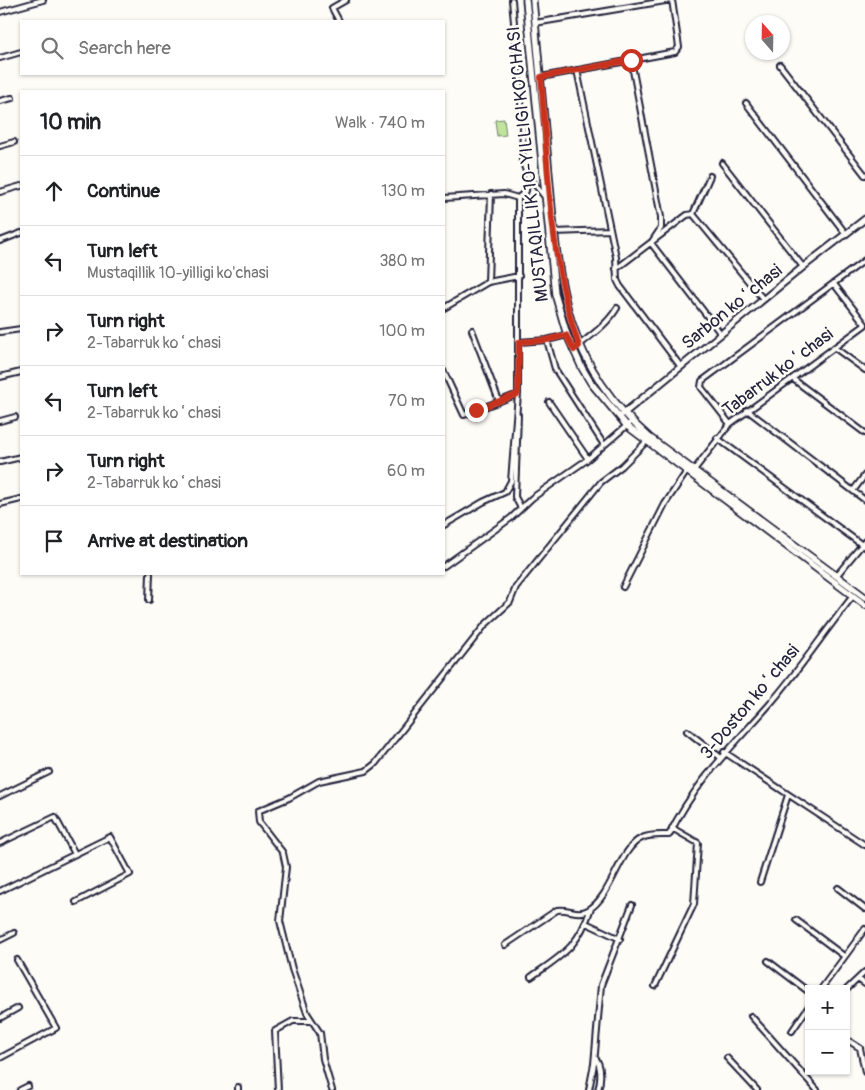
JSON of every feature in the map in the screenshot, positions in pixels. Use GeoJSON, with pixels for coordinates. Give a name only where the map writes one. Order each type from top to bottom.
{"type":"FeatureCollection","features":[{"type":"Feature","properties":{"kind":"main road","name":"MUSTAQILLIK 10-YILLIGI KO'CHASI"},"geometry":{"type":"LineString","coordinates":[[526,0],[555,294],[566,335],[576,348]]}},
{"type":"Feature","properties":{"kind":"main road","name":"MUSTAQILLIK 10-YILLIGI KO'CHASI"},"geometry":{"type":"LineString","coordinates":[[533,0],[554,232],[563,297],[576,348],[592,383],[646,441],[865,605]]}},
{"type":"Feature","properties":{"kind":"main road","name":"MUSTAQILLIK 10-YILLIGI KO'CHASI"},"geometry":{"type":"LineString","coordinates":[[629,424],[865,597]]}},
{"type":"Feature","properties":{"kind":"street"},"geometry":{"type":"LineString","coordinates":[[0,12],[43,0]]}},
{"type":"Feature","properties":{"kind":"street"},"geometry":{"type":"LineString","coordinates":[[338,20],[332,8],[346,0]]}},
{"type":"Feature","properties":{"kind":"street"},"geometry":{"type":"LineString","coordinates":[[512,0],[523,125],[522,161],[528,176],[545,196]]}},
{"type":"Feature","properties":{"kind":"street"},"geometry":{"type":"LineString","coordinates":[[630,0],[630,7]]}},
{"type":"Feature","properties":{"kind":"street"},"geometry":{"type":"LineString","coordinates":[[535,22],[672,0],[678,50],[541,77]]}},
{"type":"Feature","properties":{"kind":"street"},"geometry":{"type":"LineString","coordinates":[[0,58],[20,52]]}},
{"type":"Feature","properties":{"kind":"street"},"geometry":{"type":"LineString","coordinates":[[631,60],[661,217],[661,228],[651,242]]}},
{"type":"Feature","properties":{"kind":"street"},"geometry":{"type":"LineString","coordinates":[[780,65],[865,174]]}},
{"type":"Feature","properties":{"kind":"street"},"geometry":{"type":"LineString","coordinates":[[577,70],[616,257],[616,269],[620,286],[681,367]]}},
{"type":"Feature","properties":{"kind":"street"},"geometry":{"type":"LineString","coordinates":[[0,101],[12,98]]}},
{"type":"Feature","properties":{"kind":"street"},"geometry":{"type":"LineString","coordinates":[[746,103],[846,235]]}},
{"type":"Feature","properties":{"kind":"street"},"geometry":{"type":"LineString","coordinates":[[0,146],[14,142]]}},
{"type":"Feature","properties":{"kind":"street"},"geometry":{"type":"LineString","coordinates":[[722,164],[803,267]]}},
{"type":"Feature","properties":{"kind":"street"},"geometry":{"type":"LineString","coordinates":[[445,524],[482,502],[508,491],[512,472],[518,394],[518,198],[526,191],[528,176]]}},
{"type":"Feature","properties":{"kind":"street"},"geometry":{"type":"LineString","coordinates":[[616,269],[687,215],[692,214],[710,176]]}},
{"type":"Feature","properties":{"kind":"street"},"geometry":{"type":"LineString","coordinates":[[0,192],[20,186]]}},
{"type":"Feature","properties":{"kind":"street"},"geometry":{"type":"LineString","coordinates":[[445,198],[491,194],[509,195],[518,198]]}},
{"type":"Feature","properties":{"kind":"street"},"geometry":{"type":"LineString","coordinates":[[488,282],[491,194]]}},
{"type":"Feature","properties":{"kind":"street"},"geometry":{"type":"LineString","coordinates":[[692,214],[763,299]]}},
{"type":"Feature","properties":{"kind":"street","name":"Sarbon koʻchasi"},"geometry":{"type":"LineString","coordinates":[[621,415],[763,299],[865,219]]}},
{"type":"Feature","properties":{"kind":"street"},"geometry":{"type":"LineString","coordinates":[[554,232],[610,230]]}},
{"type":"Feature","properties":{"kind":"street"},"geometry":{"type":"LineString","coordinates":[[0,241],[20,234]]}},
{"type":"Feature","properties":{"kind":"street"},"geometry":{"type":"LineString","coordinates":[[651,242],[721,334]]}},
{"type":"Feature","properties":{"kind":"street"},"geometry":{"type":"LineString","coordinates":[[730,424],[702,387],[702,382],[865,260]]}},
{"type":"Feature","properties":{"kind":"street"},"geometry":{"type":"LineString","coordinates":[[445,307],[488,282],[518,276]]}},
{"type":"Feature","properties":{"kind":"street"},"geometry":{"type":"LineString","coordinates":[[834,284],[865,324]]}},
{"type":"Feature","properties":{"kind":"street"},"geometry":{"type":"LineString","coordinates":[[576,348],[612,316],[617,308]]}},
{"type":"Feature","properties":{"kind":"street","name":"Tabarruk koʻchasi"},"geometry":{"type":"LineString","coordinates":[[694,470],[717,438],[730,424],[865,324]]}},
{"type":"Feature","properties":{"kind":"street"},"geometry":{"type":"LineString","coordinates":[[0,332],[20,329]]}},
{"type":"Feature","properties":{"kind":"street"},"geometry":{"type":"LineString","coordinates":[[472,330],[499,401]]}},
{"type":"Feature","properties":{"kind":"street"},"geometry":{"type":"LineString","coordinates":[[519,342],[547,340],[566,335]]}},
{"type":"Feature","properties":{"kind":"street"},"geometry":{"type":"LineString","coordinates":[[547,340],[555,369],[604,445]]}},
{"type":"Feature","properties":{"kind":"street"},"geometry":{"type":"LineString","coordinates":[[834,348],[865,370]]}},
{"type":"Feature","properties":{"kind":"street"},"geometry":{"type":"LineString","coordinates":[[0,377],[20,372]]}},
{"type":"Feature","properties":{"kind":"street"},"geometry":{"type":"LineString","coordinates":[[793,379],[865,433]]}},
{"type":"Feature","properties":{"kind":"street"},"geometry":{"type":"LineString","coordinates":[[446,384],[464,415],[518,394]]}},
{"type":"Feature","properties":{"kind":"street"},"geometry":{"type":"LineString","coordinates":[[548,402],[588,458]]}},
{"type":"Feature","properties":{"kind":"street"},"geometry":{"type":"LineString","coordinates":[[516,406],[518,411],[516,497],[522,508]]}},
{"type":"Feature","properties":{"kind":"street"},"geometry":{"type":"LineString","coordinates":[[747,410],[865,500]]}},
{"type":"Feature","properties":{"kind":"street"},"geometry":{"type":"LineString","coordinates":[[0,421],[16,417]]}},
{"type":"Feature","properties":{"kind":"street"},"geometry":{"type":"LineString","coordinates":[[445,565],[588,458],[629,424]]}},
{"type":"Feature","properties":{"kind":"street"},"geometry":{"type":"LineString","coordinates":[[717,438],[864,544],[837,575]]}},
{"type":"Feature","properties":{"kind":"street"},"geometry":{"type":"LineString","coordinates":[[332,1090],[325,1069],[320,1032],[311,1021],[292,969],[280,921],[286,867],[283,853],[259,822],[258,811],[289,798],[319,781],[366,771],[375,764],[485,625],[510,602],[516,587],[601,482],[622,466],[646,441]]}},
{"type":"Feature","properties":{"kind":"street"},"geometry":{"type":"LineString","coordinates":[[0,462],[20,457]]}},
{"type":"Feature","properties":{"kind":"street"},"geometry":{"type":"LineString","coordinates":[[623,587],[666,504],[687,471]]}},
{"type":"Feature","properties":{"kind":"street"},"geometry":{"type":"LineString","coordinates":[[853,491],[865,475]]}},
{"type":"Feature","properties":{"kind":"street"},"geometry":{"type":"LineString","coordinates":[[0,504],[20,499]]}},
{"type":"Feature","properties":{"kind":"street"},"geometry":{"type":"LineString","coordinates":[[149,600],[150,575]]}},
{"type":"Feature","properties":{"kind":"street","name":"3-Doston koʻchasi"},"geometry":{"type":"LineString","coordinates":[[672,828],[683,807],[720,757],[769,704],[853,596]]}},
{"type":"Feature","properties":{"kind":"street"},"geometry":{"type":"LineString","coordinates":[[687,731],[720,757]]}},
{"type":"Feature","properties":{"kind":"street"},"geometry":{"type":"LineString","coordinates":[[724,752],[865,845]]}},
{"type":"Feature","properties":{"kind":"street"},"geometry":{"type":"LineString","coordinates":[[0,796],[49,772]]}},
{"type":"Feature","properties":{"kind":"street"},"geometry":{"type":"LineString","coordinates":[[760,882],[788,795]]}},
{"type":"Feature","properties":{"kind":"street"},"geometry":{"type":"LineString","coordinates":[[0,843],[55,817],[75,854]]}},
{"type":"Feature","properties":{"kind":"street"},"geometry":{"type":"LineString","coordinates":[[531,978],[569,951],[586,922],[591,908],[608,888],[635,843],[641,838],[669,835],[672,828],[698,843],[694,904],[655,986]]}},
{"type":"Feature","properties":{"kind":"street"},"geometry":{"type":"LineString","coordinates":[[0,891],[110,837],[130,874],[76,902]]}},
{"type":"Feature","properties":{"kind":"street"},"geometry":{"type":"LineString","coordinates":[[838,888],[865,909]]}},
{"type":"Feature","properties":{"kind":"street"},"geometry":{"type":"LineString","coordinates":[[589,1090],[595,1058],[601,986],[632,906]]}},
{"type":"Feature","properties":{"kind":"street"},"geometry":{"type":"LineString","coordinates":[[505,945],[558,910],[575,912],[591,908]]}},
{"type":"Feature","properties":{"kind":"street"},"geometry":{"type":"LineString","coordinates":[[796,920],[844,956]]}},
{"type":"Feature","properties":{"kind":"street"},"geometry":{"type":"LineString","coordinates":[[586,922],[620,939]]}},
{"type":"Feature","properties":{"kind":"street"},"geometry":{"type":"LineString","coordinates":[[824,985],[865,929]]}},
{"type":"Feature","properties":{"kind":"street"},"geometry":{"type":"LineString","coordinates":[[0,940],[14,933]]}},
{"type":"Feature","properties":{"kind":"street"},"geometry":{"type":"LineString","coordinates":[[0,1058],[56,1028],[17,960]]}},
{"type":"Feature","properties":{"kind":"street"},"geometry":{"type":"LineString","coordinates":[[768,961],[805,989]]}},
{"type":"Feature","properties":{"kind":"street"},"geometry":{"type":"LineString","coordinates":[[850,986],[865,972]]}},
{"type":"Feature","properties":{"kind":"street"},"geometry":{"type":"LineString","coordinates":[[858,979],[865,984]]}},
{"type":"Feature","properties":{"kind":"street"},"geometry":{"type":"LineString","coordinates":[[0,1018],[18,1008]]}},
{"type":"Feature","properties":{"kind":"street"},"geometry":{"type":"LineString","coordinates":[[792,1031],[805,1012]]}},
{"type":"Feature","properties":{"kind":"street"},"geometry":{"type":"LineString","coordinates":[[751,1016],[805,1074]]}},
{"type":"Feature","properties":{"kind":"street"},"geometry":{"type":"LineString","coordinates":[[278,1090],[275,1031],[293,1021],[311,1021]]}},
{"type":"Feature","properties":{"kind":"street"},"geometry":{"type":"LineString","coordinates":[[850,1042],[860,1048],[865,1072]]}},
{"type":"Feature","properties":{"kind":"street"},"geometry":{"type":"LineString","coordinates":[[595,1058],[598,1061],[601,1082],[598,1090]]}},
{"type":"Feature","properties":{"kind":"street"},"geometry":{"type":"LineString","coordinates":[[727,1058],[757,1090]]}},
{"type":"Feature","properties":{"kind":"street"},"geometry":{"type":"LineString","coordinates":[[805,1075],[808,1081],[817,1090]]}},
{"type":"Feature","properties":{"kind":"street"},"geometry":{"type":"LineString","coordinates":[[20,1090],[28,1086]]}},
{"type":"Feature","properties":{"kind":"green space"},"geometry":{"type":"Polygon","coordinates":[[[504,119],[506,135],[497,136],[495,120],[504,119]]]}},
{"type":"Feature","properties":{"kind":"route"},"geometry":{"type":"LineString","coordinates":[[476,410],[518,394],[519,342],[547,340],[566,335],[574,350],[579,346],[563,297],[558,265],[541,77],[631,60]]}}]}
